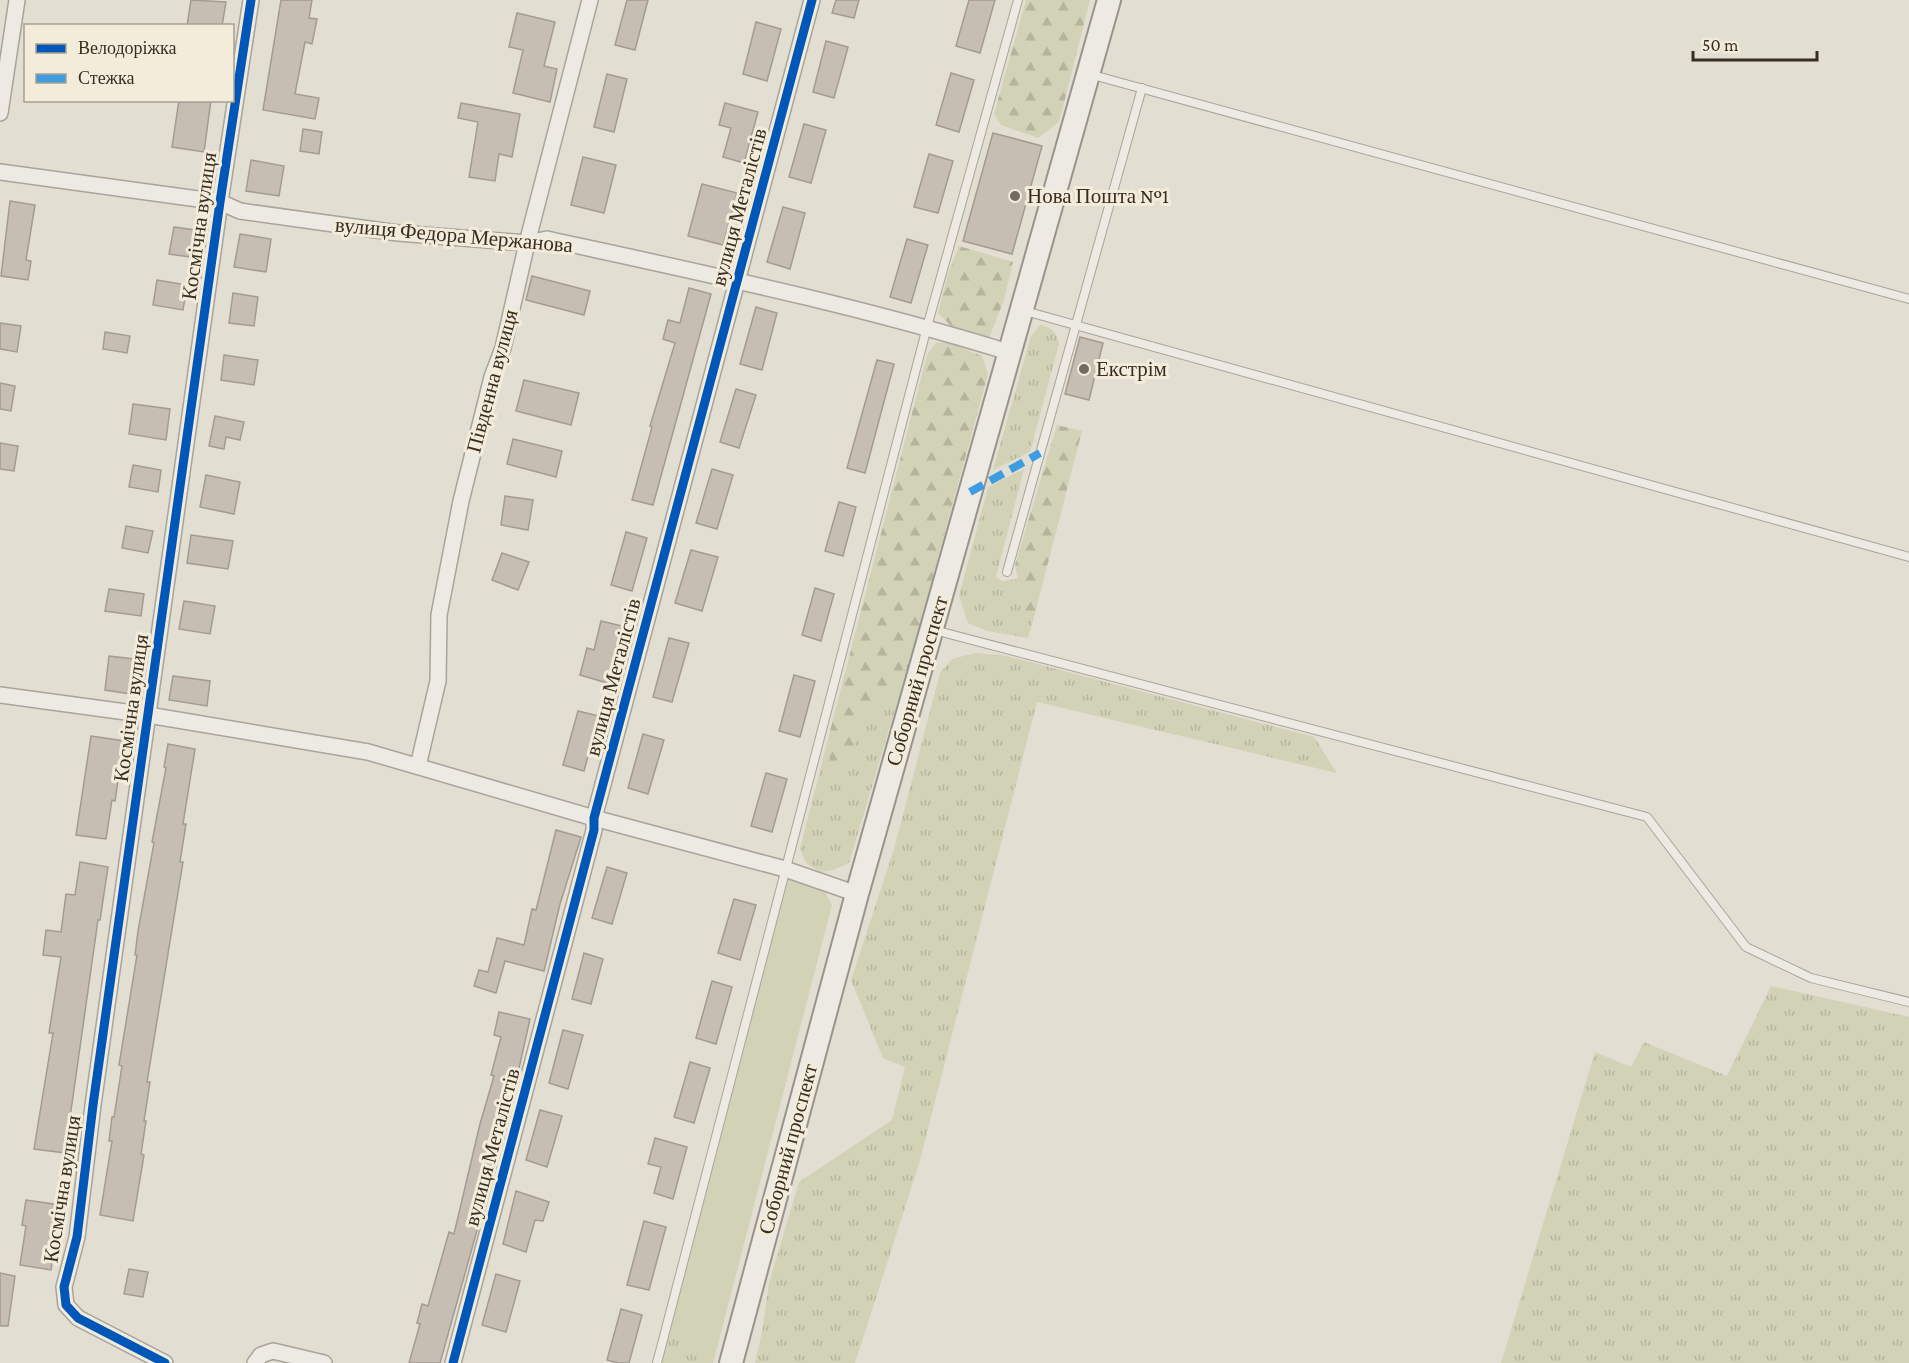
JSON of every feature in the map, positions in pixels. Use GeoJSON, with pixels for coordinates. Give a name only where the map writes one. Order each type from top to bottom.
{"type":"FeatureCollection","features":[{"type":"Feature","properties":{"kind":"main road","name":"Соборний проспект"},"geometry":{"type":"LineString","coordinates":[[731,1363],[857,894],[1108,0]]}},
{"type":"Feature","properties":{"kind":"street"},"geometry":{"type":"LineString","coordinates":[[0,113],[17,0]]}},
{"type":"Feature","properties":{"kind":"street","name":"Космічна вулиця"},"geometry":{"type":"LineString","coordinates":[[165,1363],[78,1318],[66,1305],[64,1287],[77,1237],[93,1105],[220,202],[251,0]]}},
{"type":"Feature","properties":{"kind":"street","name":"Південна вулиця"},"geometry":{"type":"LineString","coordinates":[[418,766],[438,681],[439,615],[461,501],[492,376],[503,348],[527,243],[590,0]]}},
{"type":"Feature","properties":{"kind":"street","name":"вулиця Металістів"},"geometry":{"type":"LineString","coordinates":[[453,1363],[594,830],[594,818],[812,0]]}},
{"type":"Feature","properties":{"kind":"street","name":"вулиця Федора Мержанова"},"geometry":{"type":"LineString","coordinates":[[0,172],[220,202],[240,211],[398,233],[527,243],[547,239],[738,281],[927,327],[1008,352]]}},
{"type":"Feature","properties":{"kind":"street"},"geometry":{"type":"LineString","coordinates":[[0,695],[148,715],[368,752],[594,818],[785,869],[857,894]]}},
{"type":"Feature","properties":{"kind":"street"},"geometry":{"type":"LineString","coordinates":[[255,1363],[261,1355],[273,1351],[324,1363]]}},
{"type":"Feature","properties":{"kind":"lane"},"geometry":{"type":"LineString","coordinates":[[657,1363],[927,327],[1018,0]]}},
{"type":"Feature","properties":{"kind":"lane"},"geometry":{"type":"LineString","coordinates":[[1088,73],[1909,299]]}},
{"type":"Feature","properties":{"kind":"lane"},"geometry":{"type":"LineString","coordinates":[[1007,572],[1142,88]]}},
{"type":"Feature","properties":{"kind":"lane"},"geometry":{"type":"LineString","coordinates":[[1020,309],[1909,557]]}},
{"type":"Feature","properties":{"kind":"lane"},"geometry":{"type":"LineString","coordinates":[[932,630],[1647,817],[1746,947],[1811,978],[1909,1002]]}},
{"type":"Feature","properties":{"kind":"green space"},"geometry":{"type":"Polygon","coordinates":[[[1026,0],[1090,0],[1059,122],[1038,138],[1001,125],[994,114],[1026,0]]]}},
{"type":"Feature","properties":{"kind":"green space"},"geometry":{"type":"Polygon","coordinates":[[[959,246],[1013,262],[1004,300],[989,338],[951,326],[938,313],[948,274],[959,246]]]}},
{"type":"Feature","properties":{"kind":"green space"},"geometry":{"type":"Polygon","coordinates":[[[1040,325],[1053,331],[1059,344],[1030,452],[993,470],[1031,336],[1040,325]]]}},
{"type":"Feature","properties":{"kind":"green space"},"geometry":{"type":"Polygon","coordinates":[[[948,342],[982,356],[988,374],[914,646],[901,677],[857,727],[852,753],[844,766],[830,765],[828,739],[927,355],[936,343],[948,342]]]}},
{"type":"Feature","properties":{"kind":"green space"},"geometry":{"type":"Polygon","coordinates":[[[1057,425],[1082,431],[1034,617],[1022,616],[1015,565],[1057,425]]]}},
{"type":"Feature","properties":{"kind":"green space"},"geometry":{"type":"Polygon","coordinates":[[[1024,469],[996,577],[1002,581],[1018,579],[1022,616],[1034,617],[1028,638],[987,631],[968,623],[959,596],[988,487],[1024,469]]]}},
{"type":"Feature","properties":{"kind":"green space"},"geometry":{"type":"Polygon","coordinates":[[[914,646],[849,863],[833,870],[820,872],[806,863],[800,849],[828,739],[830,764],[852,753],[857,727],[901,677],[914,646]]]}},
{"type":"Feature","properties":{"kind":"green space"},"geometry":{"type":"Polygon","coordinates":[[[975,653],[1007,656],[1314,737],[1337,773],[1037,702],[919,1164],[855,1363],[755,1363],[769,1283],[799,1182],[892,1120],[905,1067],[883,1058],[851,980],[894,849],[940,673],[952,659],[975,653]]]}},
{"type":"Feature","properties":{"kind":"green space"},"geometry":{"type":"Polygon","coordinates":[[[788,878],[824,890],[832,905],[717,1348],[669,1336],[788,878]]]}},
{"type":"Feature","properties":{"kind":"green space"},"geometry":{"type":"Polygon","coordinates":[[[1771,986],[1909,1017],[1909,1363],[1501,1363],[1595,1052],[1631,1067],[1644,1042],[1727,1076],[1771,986]]]}},
{"type":"Feature","properties":{"kind":"green space"},"geometry":{"type":"Polygon","coordinates":[[[669,1336],[717,1348],[713,1363],[662,1363],[669,1336]]]}},
{"type":"Feature","properties":{"kind":"building"},"geometry":{"type":"Polygon","coordinates":[[[191,0],[226,2],[222,24],[187,24],[191,0]]]}},
{"type":"Feature","properties":{"kind":"building"},"geometry":{"type":"Polygon","coordinates":[[[281,0],[312,0],[309,18],[317,19],[312,44],[305,42],[295,94],[319,98],[315,119],[263,110],[281,0]]]}},
{"type":"Feature","properties":{"kind":"building"},"geometry":{"type":"Polygon","coordinates":[[[627,0],[648,0],[635,50],[615,45],[627,0]]]}},
{"type":"Feature","properties":{"kind":"building"},"geometry":{"type":"Polygon","coordinates":[[[836,0],[859,0],[854,18],[832,13],[836,0]]]}},
{"type":"Feature","properties":{"kind":"building"},"geometry":{"type":"Polygon","coordinates":[[[969,0],[995,0],[980,53],[956,46],[969,0]]]}},
{"type":"Feature","properties":{"kind":"building"},"geometry":{"type":"Polygon","coordinates":[[[517,13],[555,22],[544,66],[557,69],[550,102],[513,93],[523,50],[509,47],[517,13]]]}},
{"type":"Feature","properties":{"kind":"building"},"geometry":{"type":"Polygon","coordinates":[[[756,22],[781,29],[767,81],[743,74],[756,22]]]}},
{"type":"Feature","properties":{"kind":"building"},"geometry":{"type":"Polygon","coordinates":[[[826,41],[848,47],[834,98],[813,92],[826,41]]]}},
{"type":"Feature","properties":{"kind":"building"},"geometry":{"type":"Polygon","coordinates":[[[951,73],[974,80],[959,132],[936,125],[951,73]]]}},
{"type":"Feature","properties":{"kind":"building"},"geometry":{"type":"Polygon","coordinates":[[[607,74],[627,79],[614,132],[594,127],[607,74]]]}},
{"type":"Feature","properties":{"kind":"building"},"geometry":{"type":"Polygon","coordinates":[[[179,102],[211,102],[204,152],[172,147],[179,102]]]}},
{"type":"Feature","properties":{"kind":"building"},"geometry":{"type":"Polygon","coordinates":[[[461,103],[520,114],[512,157],[499,154],[495,181],[469,177],[478,122],[458,118],[461,103]]]}},
{"type":"Feature","properties":{"kind":"building"},"geometry":{"type":"Polygon","coordinates":[[[725,103],[758,112],[744,163],[723,157],[731,128],[719,125],[725,103]]]}},
{"type":"Feature","properties":{"kind":"building"},"geometry":{"type":"Polygon","coordinates":[[[804,124],[826,130],[811,183],[789,177],[804,124]]]}},
{"type":"Feature","properties":{"kind":"building"},"geometry":{"type":"Polygon","coordinates":[[[303,129],[322,132],[319,154],[300,151],[303,129]]]}},
{"type":"Feature","properties":{"kind":"building"},"geometry":{"type":"Polygon","coordinates":[[[993,133],[1042,146],[1012,254],[963,241],[993,133]]]}},
{"type":"Feature","properties":{"kind":"building"},"geometry":{"type":"Polygon","coordinates":[[[929,154],[953,161],[938,213],[914,207],[929,154]]]}},
{"type":"Feature","properties":{"kind":"building"},"geometry":{"type":"Polygon","coordinates":[[[583,157],[616,165],[604,213],[571,205],[583,157]]]}},
{"type":"Feature","properties":{"kind":"building"},"geometry":{"type":"Polygon","coordinates":[[[251,160],[284,166],[279,196],[246,191],[251,160]]]}},
{"type":"Feature","properties":{"kind":"building"},"geometry":{"type":"Polygon","coordinates":[[[702,184],[737,193],[723,245],[688,236],[702,184]]]}},
{"type":"Feature","properties":{"kind":"building"},"geometry":{"type":"Polygon","coordinates":[[[10,201],[35,205],[26,260],[31,261],[28,280],[1,276],[10,201]]]}},
{"type":"Feature","properties":{"kind":"building"},"geometry":{"type":"Polygon","coordinates":[[[783,207],[805,213],[790,269],[767,262],[783,207]]]}},
{"type":"Feature","properties":{"kind":"building"},"geometry":{"type":"Polygon","coordinates":[[[174,227],[195,230],[190,257],[169,254],[174,227]]]}},
{"type":"Feature","properties":{"kind":"building"},"geometry":{"type":"Polygon","coordinates":[[[240,234],[271,239],[266,272],[234,267],[240,234]]]}},
{"type":"Feature","properties":{"kind":"building"},"geometry":{"type":"Polygon","coordinates":[[[907,239],[928,245],[911,303],[890,297],[907,239]]]}},
{"type":"Feature","properties":{"kind":"building"},"geometry":{"type":"Polygon","coordinates":[[[532,276],[590,291],[584,315],[526,300],[532,276]]]}},
{"type":"Feature","properties":{"kind":"building"},"geometry":{"type":"Polygon","coordinates":[[[157,280],[187,285],[183,310],[153,305],[157,280]]]}},
{"type":"Feature","properties":{"kind":"building"},"geometry":{"type":"Polygon","coordinates":[[[689,288],[711,294],[653,505],[632,500],[652,427],[650,426],[675,343],[663,339],[668,320],[680,323],[689,288]]]}},
{"type":"Feature","properties":{"kind":"building"},"geometry":{"type":"Polygon","coordinates":[[[233,293],[258,297],[254,326],[229,323],[233,293]]]}},
{"type":"Feature","properties":{"kind":"building"},"geometry":{"type":"Polygon","coordinates":[[[756,307],[777,313],[762,370],[740,364],[756,307]]]}},
{"type":"Feature","properties":{"kind":"building"},"geometry":{"type":"Polygon","coordinates":[[[0,323],[21,326],[17,352],[0,349],[0,323]]]}},
{"type":"Feature","properties":{"kind":"building"},"geometry":{"type":"Polygon","coordinates":[[[105,332],[130,336],[127,353],[103,349],[105,332]]]}},
{"type":"Feature","properties":{"kind":"building","name":"Екстрім"},"geometry":{"type":"Polygon","coordinates":[[[1080,337],[1103,343],[1089,400],[1065,394],[1080,337]]]}},
{"type":"Feature","properties":{"kind":"building"},"geometry":{"type":"Polygon","coordinates":[[[224,355],[258,360],[254,385],[221,380],[224,355]]]}},
{"type":"Feature","properties":{"kind":"building"},"geometry":{"type":"Polygon","coordinates":[[[877,360],[894,364],[865,473],[847,468],[877,360]]]}},
{"type":"Feature","properties":{"kind":"building"},"geometry":{"type":"Polygon","coordinates":[[[524,380],[579,393],[571,425],[516,411],[524,380]]]}},
{"type":"Feature","properties":{"kind":"building"},"geometry":{"type":"Polygon","coordinates":[[[0,383],[15,386],[11,411],[0,409],[0,383]]]}},
{"type":"Feature","properties":{"kind":"building"},"geometry":{"type":"Polygon","coordinates":[[[736,389],[756,395],[739,448],[720,442],[736,389]]]}},
{"type":"Feature","properties":{"kind":"building"},"geometry":{"type":"Polygon","coordinates":[[[133,404],[170,409],[166,440],[129,434],[133,404]]]}},
{"type":"Feature","properties":{"kind":"building"},"geometry":{"type":"Polygon","coordinates":[[[215,416],[244,422],[240,440],[226,437],[224,449],[209,446],[215,416]]]}},
{"type":"Feature","properties":{"kind":"building"},"geometry":{"type":"Polygon","coordinates":[[[513,439],[562,451],[556,477],[507,464],[513,439]]]}},
{"type":"Feature","properties":{"kind":"building"},"geometry":{"type":"Polygon","coordinates":[[[0,443],[18,446],[14,471],[0,469],[0,443]]]}},
{"type":"Feature","properties":{"kind":"building"},"geometry":{"type":"Polygon","coordinates":[[[133,465],[161,470],[158,492],[129,487],[133,465]]]}},
{"type":"Feature","properties":{"kind":"building"},"geometry":{"type":"Polygon","coordinates":[[[712,469],[733,475],[717,529],[696,523],[712,469]]]}},
{"type":"Feature","properties":{"kind":"building"},"geometry":{"type":"Polygon","coordinates":[[[206,475],[240,482],[234,514],[200,507],[206,475]]]}},
{"type":"Feature","properties":{"kind":"building"},"geometry":{"type":"Polygon","coordinates":[[[505,496],[533,500],[528,530],[501,525],[505,496]]]}},
{"type":"Feature","properties":{"kind":"building"},"geometry":{"type":"Polygon","coordinates":[[[839,502],[856,507],[843,556],[825,551],[839,502]]]}},
{"type":"Feature","properties":{"kind":"building"},"geometry":{"type":"Polygon","coordinates":[[[126,526],[153,531],[148,553],[122,548],[126,526]]]}},
{"type":"Feature","properties":{"kind":"building"},"geometry":{"type":"Polygon","coordinates":[[[626,532],[647,538],[632,591],[611,585],[626,532]]]}},
{"type":"Feature","properties":{"kind":"building"},"geometry":{"type":"Polygon","coordinates":[[[191,535],[233,541],[228,569],[187,563],[191,535]]]}},
{"type":"Feature","properties":{"kind":"building"},"geometry":{"type":"Polygon","coordinates":[[[691,550],[718,557],[702,611],[675,603],[691,550]]]}},
{"type":"Feature","properties":{"kind":"building"},"geometry":{"type":"Polygon","coordinates":[[[502,553],[529,562],[518,590],[492,580],[502,553]]]}},
{"type":"Feature","properties":{"kind":"building"},"geometry":{"type":"Polygon","coordinates":[[[815,588],[834,594],[821,641],[802,635],[815,588]]]}},
{"type":"Feature","properties":{"kind":"building"},"geometry":{"type":"Polygon","coordinates":[[[109,589],[144,594],[141,616],[105,611],[109,589]]]}},
{"type":"Feature","properties":{"kind":"building"},"geometry":{"type":"Polygon","coordinates":[[[184,601],[215,606],[210,634],[179,629],[184,601]]]}},
{"type":"Feature","properties":{"kind":"building"},"geometry":{"type":"Polygon","coordinates":[[[601,621],[622,626],[607,683],[580,675],[587,648],[594,650],[601,621]]]}},
{"type":"Feature","properties":{"kind":"building"},"geometry":{"type":"Polygon","coordinates":[[[669,638],[689,643],[672,702],[653,697],[669,638]]]}},
{"type":"Feature","properties":{"kind":"building"},"geometry":{"type":"Polygon","coordinates":[[[109,656],[134,659],[130,694],[105,690],[109,656]]]}},
{"type":"Feature","properties":{"kind":"building"},"geometry":{"type":"Polygon","coordinates":[[[794,675],[815,681],[800,737],[779,731],[794,675]]]}},
{"type":"Feature","properties":{"kind":"building"},"geometry":{"type":"Polygon","coordinates":[[[173,676],[210,681],[207,706],[169,700],[173,676]]]}},
{"type":"Feature","properties":{"kind":"building"},"geometry":{"type":"Polygon","coordinates":[[[578,711],[599,716],[584,771],[563,765],[578,711]]]}},
{"type":"Feature","properties":{"kind":"building"},"geometry":{"type":"Polygon","coordinates":[[[643,734],[664,740],[648,794],[628,788],[643,734]]]}},
{"type":"Feature","properties":{"kind":"building"},"geometry":{"type":"Polygon","coordinates":[[[91,736],[124,741],[115,801],[112,800],[106,839],[76,835],[91,736]]]}},
{"type":"Feature","properties":{"kind":"building"},"geometry":{"type":"Polygon","coordinates":[[[168,744],[195,749],[183,824],[186,824],[180,862],[183,862],[147,1082],[150,1082],[141,1154],[144,1155],[133,1221],[100,1215],[112,1141],[109,1141],[112,1117],[114,1117],[122,1066],[119,1065],[137,955],[135,955],[138,931],[154,843],[152,842],[166,768],[164,767],[168,744]]]}},
{"type":"Feature","properties":{"kind":"building"},"geometry":{"type":"Polygon","coordinates":[[[766,773],[787,779],[772,832],[751,826],[766,773]]]}},
{"type":"Feature","properties":{"kind":"building"},"geometry":{"type":"Polygon","coordinates":[[[556,830],[581,837],[560,904],[544,971],[505,961],[496,993],[474,986],[479,970],[488,972],[497,938],[524,945],[532,909],[536,910],[556,830]]]}},
{"type":"Feature","properties":{"kind":"building"},"geometry":{"type":"Polygon","coordinates":[[[80,862],[108,867],[100,920],[98,920],[65,1153],[34,1149],[53,1033],[49,1033],[61,957],[43,955],[46,930],[61,932],[66,894],[75,895],[80,862]]]}},
{"type":"Feature","properties":{"kind":"building"},"geometry":{"type":"Polygon","coordinates":[[[607,867],[627,873],[612,924],[592,918],[607,867]]]}},
{"type":"Feature","properties":{"kind":"building"},"geometry":{"type":"Polygon","coordinates":[[[734,899],[756,905],[740,960],[718,953],[734,899]]]}},
{"type":"Feature","properties":{"kind":"building"},"geometry":{"type":"Polygon","coordinates":[[[584,953],[603,959],[591,1004],[572,999],[584,953]]]}},
{"type":"Feature","properties":{"kind":"building"},"geometry":{"type":"Polygon","coordinates":[[[712,981],[732,987],[716,1044],[696,1038],[712,981]]]}},
{"type":"Feature","properties":{"kind":"building"},"geometry":{"type":"Polygon","coordinates":[[[499,1012],[530,1019],[508,1115],[505,1115],[493,1165],[495,1166],[440,1363],[409,1363],[420,1324],[417,1323],[422,1304],[428,1306],[449,1232],[454,1234],[494,1076],[491,1075],[501,1037],[494,1035],[499,1012]]]}},
{"type":"Feature","properties":{"kind":"building"},"geometry":{"type":"Polygon","coordinates":[[[563,1030],[583,1035],[568,1089],[549,1083],[563,1030]]]}},
{"type":"Feature","properties":{"kind":"building"},"geometry":{"type":"Polygon","coordinates":[[[690,1062],[710,1068],[694,1123],[674,1117],[690,1062]]]}},
{"type":"Feature","properties":{"kind":"building"},"geometry":{"type":"Polygon","coordinates":[[[540,1110],[562,1116],[547,1167],[526,1160],[540,1110]]]}},
{"type":"Feature","properties":{"kind":"building"},"geometry":{"type":"Polygon","coordinates":[[[655,1138],[687,1147],[673,1199],[654,1193],[661,1167],[648,1164],[655,1138]]]}},
{"type":"Feature","properties":{"kind":"building"},"geometry":{"type":"Polygon","coordinates":[[[516,1191],[549,1202],[543,1221],[535,1220],[526,1252],[503,1244],[516,1191]]]}},
{"type":"Feature","properties":{"kind":"building"},"geometry":{"type":"Polygon","coordinates":[[[26,1200],[60,1205],[51,1270],[20,1265],[26,1226],[22,1225],[26,1200]]]}},
{"type":"Feature","properties":{"kind":"building"},"geometry":{"type":"Polygon","coordinates":[[[644,1221],[666,1227],[649,1290],[627,1285],[644,1221]]]}},
{"type":"Feature","properties":{"kind":"building"},"geometry":{"type":"Polygon","coordinates":[[[129,1269],[148,1272],[143,1297],[124,1294],[129,1269]]]}},
{"type":"Feature","properties":{"kind":"building"},"geometry":{"type":"Polygon","coordinates":[[[0,1273],[15,1276],[8,1326],[0,1326],[0,1273]]]}},
{"type":"Feature","properties":{"kind":"building"},"geometry":{"type":"Polygon","coordinates":[[[496,1274],[520,1281],[506,1332],[482,1325],[496,1274]]]}},
{"type":"Feature","properties":{"kind":"building"},"geometry":{"type":"Polygon","coordinates":[[[621,1309],[642,1315],[629,1363],[607,1360],[621,1309]]]}},
{"type":"Feature","properties":{"kind":"marked path"},"geometry":{"type":"LineString","coordinates":[[970,492],[1040,453]]}},
{"type":"Feature","properties":{"kind":"cycle path"},"geometry":{"type":"LineString","coordinates":[[165,1363],[78,1318],[66,1305],[64,1287],[77,1237],[93,1105],[220,202],[251,0]]}},
{"type":"Feature","properties":{"kind":"cycle path"},"geometry":{"type":"LineString","coordinates":[[453,1363],[594,830],[594,818],[812,0]]}},
{"type":"Feature","properties":{"kind":"place","name":"Нова Пошта №1"},"geometry":{"type":"Point","coordinates":[1015,196]}},
{"type":"Feature","properties":{"kind":"place","name":"Екстрім"},"geometry":{"type":"Point","coordinates":[1084,369]}}]}
